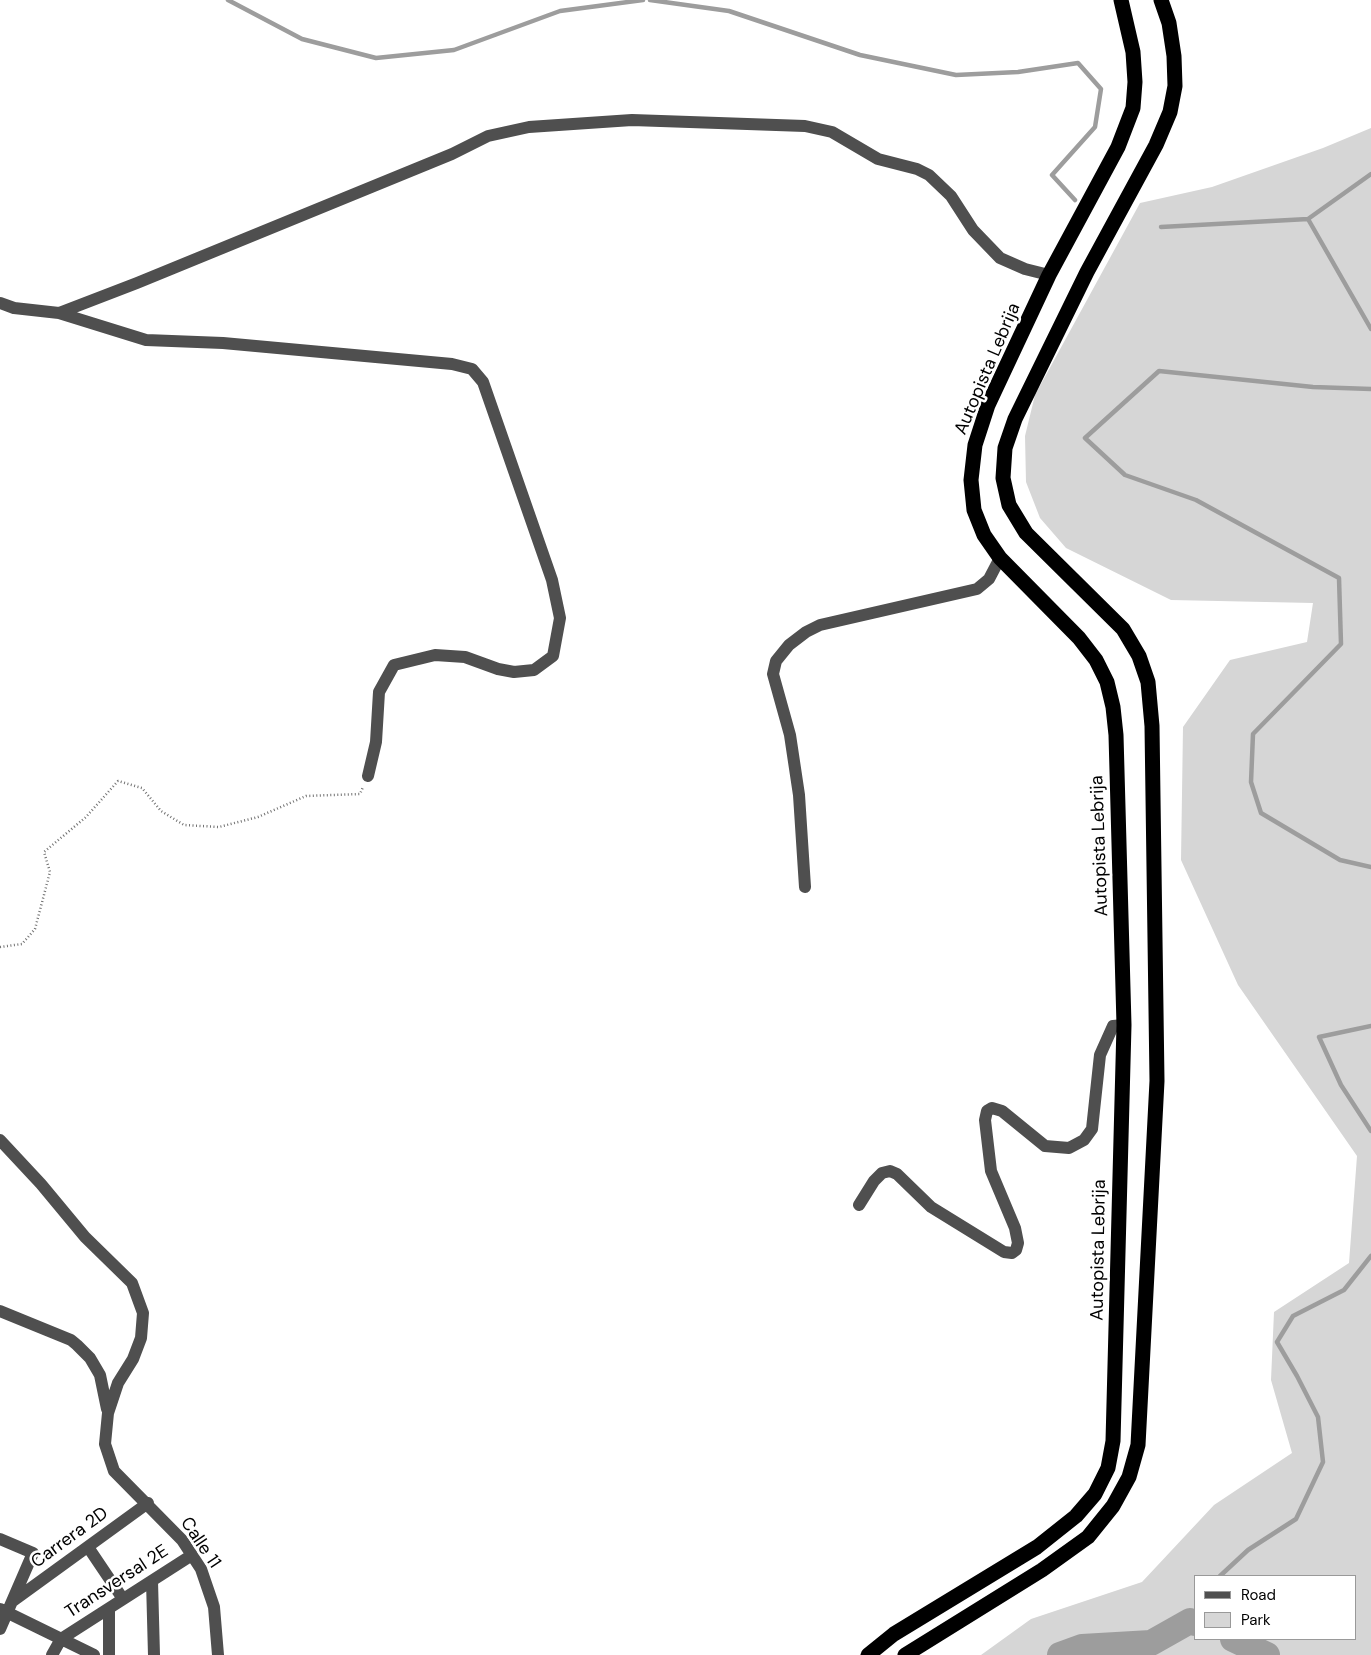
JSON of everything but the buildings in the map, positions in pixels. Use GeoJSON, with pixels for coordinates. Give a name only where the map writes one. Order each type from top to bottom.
{"type":"FeatureCollection","features":[{"type":"Feature","properties":{"kind":"highway","name":"Autopista Lebrija"},"geometry":{"type":"LineString","coordinates":[[868,1655],[894,1634],[989,1578],[1045,1541],[1076,1516],[1095,1494],[1108,1468],[1113,1432],[1124,1024],[1116,735],[1106,682],[1096,660],[1079,638],[1000,558],[984,535],[974,510],[971,480],[975,444],[988,405],[1049,275],[1118,147],[1133,108],[1135,82],[1133,52],[1121,0]]}},
{"type":"Feature","properties":{"kind":"highway"},"geometry":{"type":"LineString","coordinates":[[905,1655],[1042,1570],[1088,1537],[1113,1506],[1129,1477],[1138,1445],[1157,1081],[1152,726],[1148,682],[1139,656],[1123,629],[1026,533],[1009,505],[1003,478],[1005,448],[1015,419],[1087,272],[1156,145],[1170,112],[1175,86],[1174,56],[1169,23],[1161,0]]}},
{"type":"Feature","properties":{"kind":"street"},"geometry":{"type":"LineString","coordinates":[[59,313],[137,284],[452,154],[488,136],[529,127],[632,120],[805,126],[832,132],[878,159],[917,169],[929,175],[951,196],[973,230],[1000,258],[1025,269],[1049,275]]}},
{"type":"Feature","properties":{"kind":"street"},"geometry":{"type":"LineString","coordinates":[[0,303],[14,308],[59,313],[146,340],[222,343],[452,364],[472,369],[483,382],[552,580],[560,618],[553,656],[534,670],[514,672],[498,669],[465,656],[436,655],[394,666],[379,692],[376,742],[368,776]]}},
{"type":"Feature","properties":{"kind":"street"},"geometry":{"type":"LineString","coordinates":[[805,887],[800,795],[790,734],[773,674],[776,661],[789,645],[820,625],[977,589],[989,578],[1000,558]]}},
{"type":"Feature","properties":{"kind":"street"},"geometry":{"type":"LineString","coordinates":[[859,1205],[874,1181],[882,1173],[890,1171],[897,1174],[931,1207],[1004,1252],[1012,1253],[1016,1250],[1018,1242],[1015,1228],[991,1171],[985,1120],[987,1112],[992,1108],[1002,1111],[1045,1146],[1069,1148],[1084,1140],[1092,1129],[1100,1055],[1113,1026],[1124,1024]]}},
{"type":"Feature","properties":{"kind":"street"},"geometry":{"type":"LineString","coordinates":[[0,1140],[41,1184],[85,1237],[132,1283],[144,1312],[141,1338],[133,1359],[118,1383],[108,1413]]}},
{"type":"Feature","properties":{"kind":"street"},"geometry":{"type":"LineString","coordinates":[[0,1311],[71,1340],[84,1351],[100,1375],[108,1413]]}},
{"type":"Feature","properties":{"kind":"street","name":"Calle 11"},"geometry":{"type":"LineString","coordinates":[[108,1413],[105,1444],[114,1470],[182,1540],[201,1569],[214,1607],[218,1655]]}},
{"type":"Feature","properties":{"kind":"street","name":"Carrera 2D"},"geometry":{"type":"LineString","coordinates":[[7,1608],[148,1504]]}},
{"type":"Feature","properties":{"kind":"street","name":"Carrera 2D"},"geometry":{"type":"LineString","coordinates":[[0,1540],[33,1553],[7,1608]]}},
{"type":"Feature","properties":{"kind":"street"},"geometry":{"type":"LineString","coordinates":[[88,1547],[123,1599]]}},
{"type":"Feature","properties":{"kind":"street","name":"Transversal 2E"},"geometry":{"type":"LineString","coordinates":[[61,1639],[192,1555]]}},
{"type":"Feature","properties":{"kind":"street"},"geometry":{"type":"LineString","coordinates":[[152,1581],[154,1655]]}},
{"type":"Feature","properties":{"kind":"street"},"geometry":{"type":"LineString","coordinates":[[0,1628],[7,1608],[61,1639],[94,1655]]}},
{"type":"Feature","properties":{"kind":"street"},"geometry":{"type":"LineString","coordinates":[[108,1609],[109,1655]]}},
{"type":"Feature","properties":{"kind":"street"},"geometry":{"type":"LineString","coordinates":[[52,1655],[61,1639]]}},
{"type":"Feature","properties":{"kind":"path"},"geometry":{"type":"LineString","coordinates":[[0,947],[22,944],[34,929],[50,872],[44,852],[86,817],[118,781],[142,788],[161,811],[184,825],[219,827],[258,817],[306,796],[360,794],[368,776]]}},
{"type":"Feature","properties":{"kind":"green space"},"geometry":{"type":"Polygon","coordinates":[[[1371,128],[1371,1655],[981,1655],[1031,1619],[1142,1582],[1214,1505],[1292,1453],[1271,1380],[1274,1312],[1349,1263],[1357,1156],[1238,985],[1181,860],[1183,727],[1230,660],[1307,642],[1313,603],[1171,600],[1066,548],[1040,518],[1026,482],[1025,436],[1035,395],[1140,203],[1212,187],[1323,148],[1371,128]]]}},
{"type":"Feature","properties":{"kind":"waterway"},"geometry":{"type":"LineString","coordinates":[[228,0],[302,39],[376,58],[454,50],[560,11],[643,0]]}},
{"type":"Feature","properties":{"kind":"waterway"},"geometry":{"type":"LineString","coordinates":[[650,0],[729,11],[860,55],[956,75],[1018,72],[1078,63],[1101,89],[1095,127],[1052,175],[1075,200]]}},
{"type":"Feature","properties":{"kind":"waterway"},"geometry":{"type":"LineString","coordinates":[[1161,227],[1308,219],[1371,174]]}},
{"type":"Feature","properties":{"kind":"waterway"},"geometry":{"type":"LineString","coordinates":[[1308,219],[1371,329]]}},
{"type":"Feature","properties":{"kind":"waterway"},"geometry":{"type":"LineString","coordinates":[[1371,389],[1313,387],[1159,371],[1085,438],[1125,475],[1196,500],[1339,578],[1341,644],[1253,734],[1251,782],[1261,813],[1340,860],[1371,867]]}},
{"type":"Feature","properties":{"kind":"waterway"},"geometry":{"type":"LineString","coordinates":[[1371,1026],[1319,1037],[1341,1085],[1371,1131]]}},
{"type":"Feature","properties":{"kind":"waterway"},"geometry":{"type":"LineString","coordinates":[[1221,1575],[1248,1550],[1296,1519],[1323,1462],[1318,1417],[1277,1342],[1293,1316],[1344,1290],[1371,1256]]}},
{"type":"Feature","properties":{"kind":"waterway"},"geometry":{"type":"LineString","coordinates":[[1190,1621],[1194,1615]]}},
{"type":"Feature","properties":{"kind":"waterway"},"geometry":{"type":"LineString","coordinates":[[1060,1655],[1082,1647],[1151,1643],[1190,1621],[1194,1623]]}},
{"type":"Feature","properties":{"kind":"waterway"},"geometry":{"type":"LineString","coordinates":[[1235,1640],[1267,1655]]}}]}
